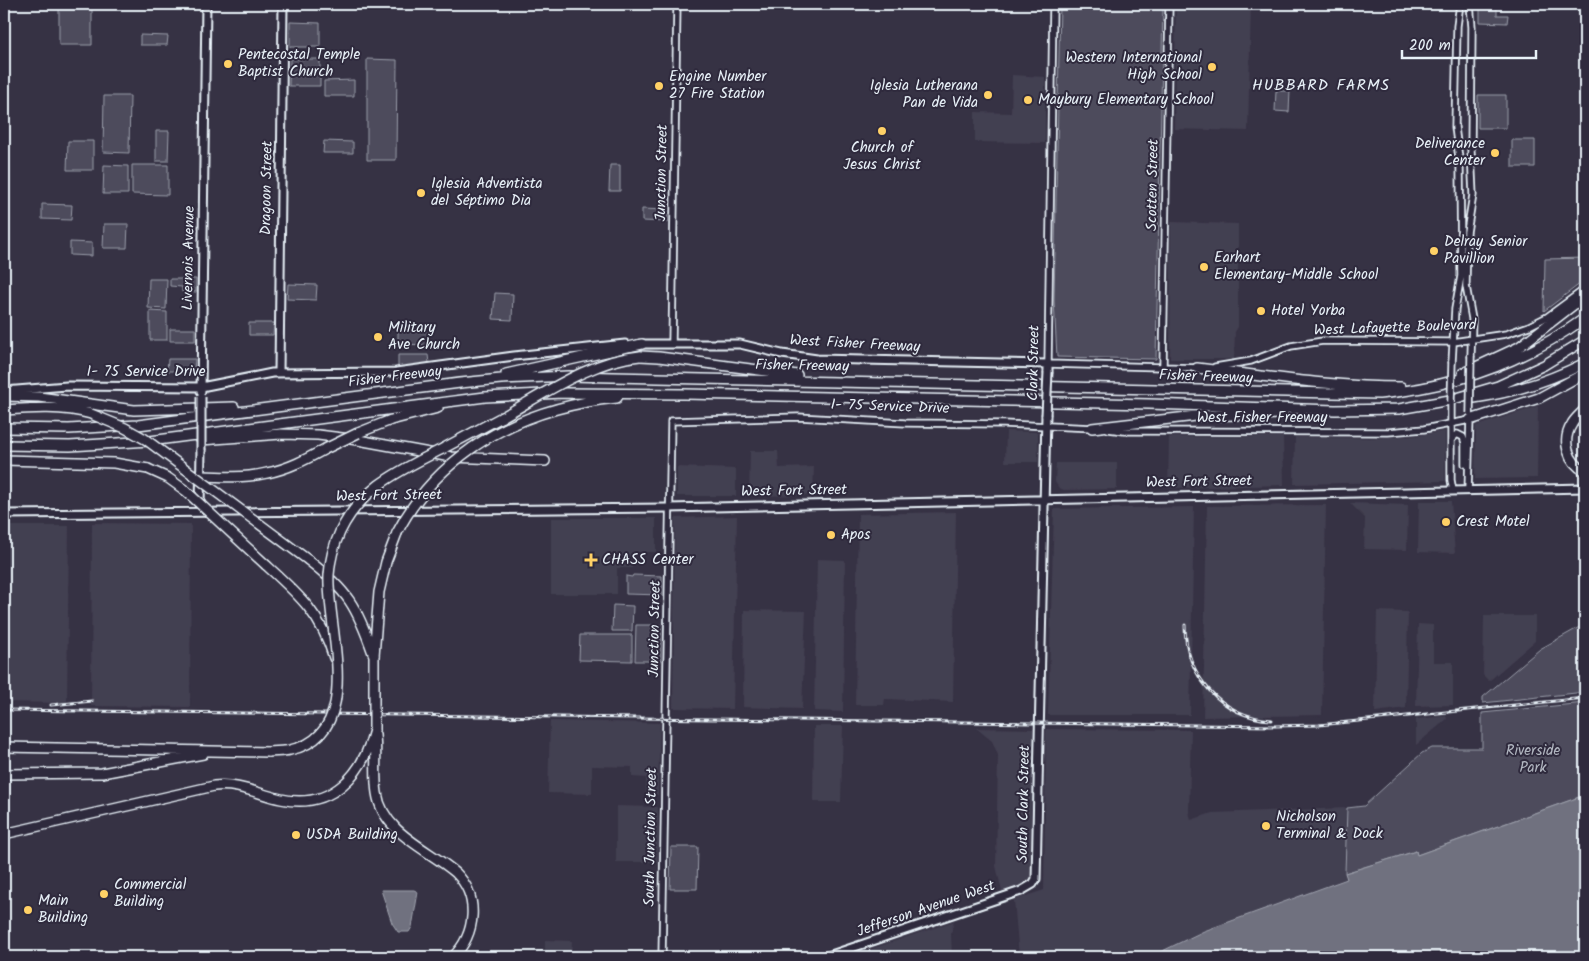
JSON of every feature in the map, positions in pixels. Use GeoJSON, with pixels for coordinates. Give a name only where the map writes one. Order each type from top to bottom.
{"type":"FeatureCollection","features":[{"type":"Feature","properties":{"kind":"highway"},"geometry":{"type":"LineString","coordinates":[[1197,368],[1348,386],[1434,386],[1518,347],[1585,292]]}},
{"type":"Feature","properties":{"kind":"highway","name":"Fisher Freeway"},"geometry":{"type":"LineString","coordinates":[[4,428],[69,429],[129,426],[468,382],[523,378],[606,376],[1357,394],[1396,392],[1434,386],[1480,373],[1518,359],[1548,343],[1585,318]]}},
{"type":"Feature","properties":{"kind":"highway","name":"Fisher Freeway"},"geometry":{"type":"LineString","coordinates":[[4,445],[70,446],[150,441],[485,397],[562,393],[1139,404],[1335,410],[1399,409],[1440,402],[1478,392],[1517,378],[1553,360],[1585,340]]}},
{"type":"Feature","properties":{"kind":"highway"},"geometry":{"type":"LineString","coordinates":[[468,382],[642,344]]}},
{"type":"Feature","properties":{"kind":"highway"},"geometry":{"type":"LineString","coordinates":[[4,747],[268,752],[287,751],[300,747],[322,731],[331,717],[335,703],[338,679],[329,575],[334,549],[341,530],[354,509],[377,485],[392,475],[591,368],[618,359],[640,356],[659,357],[834,381]]}},
{"type":"Feature","properties":{"kind":"highway"},"geometry":{"type":"LineString","coordinates":[[1440,402],[1506,392],[1556,375],[1585,362]]}},
{"type":"Feature","properties":{"kind":"highway"},"geometry":{"type":"LineString","coordinates":[[1470,416],[1539,398],[1585,373]]}},
{"type":"Feature","properties":{"kind":"highway"},"geometry":{"type":"LineString","coordinates":[[453,957],[466,940],[472,924],[472,905],[467,888],[456,873],[401,833],[384,813],[377,793],[374,730],[374,656],[379,592],[386,562],[397,533],[427,488],[472,448],[512,425],[565,406],[595,400],[660,394]]}},
{"type":"Feature","properties":{"kind":"highway"},"geometry":{"type":"LineString","coordinates":[[4,396],[50,398],[109,408],[134,410],[282,406]]}},
{"type":"Feature","properties":{"kind":"highway"},"geometry":{"type":"LineString","coordinates":[[200,476],[267,474],[291,466],[358,433],[400,417],[485,397]]}},
{"type":"Feature","properties":{"kind":"highway"},"geometry":{"type":"LineString","coordinates":[[4,410],[48,408],[75,410],[91,414],[125,428],[145,439],[331,579],[348,597],[361,620],[374,656]]}},
{"type":"Feature","properties":{"kind":"highway"},"geometry":{"type":"LineString","coordinates":[[1585,409],[1571,425],[1566,439],[1567,450],[1571,460],[1585,471]]}},
{"type":"Feature","properties":{"kind":"highway"},"geometry":{"type":"LineString","coordinates":[[1092,428],[1196,416],[1289,414],[1335,410]]}},
{"type":"Feature","properties":{"kind":"highway"},"geometry":{"type":"LineString","coordinates":[[150,441],[180,441],[281,434],[318,435],[358,440],[451,457],[545,461]]}},
{"type":"Feature","properties":{"kind":"highway"},"geometry":{"type":"LineString","coordinates":[[4,460],[134,465],[168,478],[186,491],[300,597],[314,614],[322,628],[336,663]]}},
{"type":"Feature","properties":{"kind":"highway"},"geometry":{"type":"LineString","coordinates":[[4,834],[214,786],[237,786],[293,801],[313,799],[331,793],[345,784],[358,770],[366,755],[374,730]]}},
{"type":"Feature","properties":{"kind":"highway"},"geometry":{"type":"LineString","coordinates":[[4,774],[102,774],[223,750]]}},
{"type":"Feature","properties":{"kind":"main road","name":"Livernois Avenue"},"geometry":{"type":"LineString","coordinates":[[199,512],[206,4]]}},
{"type":"Feature","properties":{"kind":"main road","name":"Dragoon Street"},"geometry":{"type":"LineString","coordinates":[[279,373],[284,4]]}},
{"type":"Feature","properties":{"kind":"main road","name":"West Fisher Freeway"},"geometry":{"type":"LineString","coordinates":[[476,360],[611,346],[672,343],[740,344],[782,354],[817,359],[1048,364]]}},
{"type":"Feature","properties":{"kind":"main road","name":"I- 75 Service Drive"},"geometry":{"type":"LineString","coordinates":[[4,391],[67,386],[201,387],[279,373],[387,373],[476,360]]}},
{"type":"Feature","properties":{"kind":"main road","name":"Clark Street"},"geometry":{"type":"LineString","coordinates":[[1039,723],[1048,364]]}},
{"type":"Feature","properties":{"kind":"main road","name":"West Fort Street"},"geometry":{"type":"LineString","coordinates":[[4,514],[669,508],[1585,488]]}},
{"type":"Feature","properties":{"kind":"main road","name":"South Clark Street"},"geometry":{"type":"LineString","coordinates":[[1033,884],[1037,874],[1039,723]]}},
{"type":"Feature","properties":{"kind":"main road","name":"Jefferson Avenue West"},"geometry":{"type":"LineString","coordinates":[[825,957],[1021,891],[1033,884]]}},
{"type":"Feature","properties":{"kind":"street","name":"Junction Street"},"geometry":{"type":"LineString","coordinates":[[672,343],[677,4]]}},
{"type":"Feature","properties":{"kind":"street","name":"Clark Street"},"geometry":{"type":"LineString","coordinates":[[1048,364],[1053,4]]}},
{"type":"Feature","properties":{"kind":"street","name":"Scotten Street"},"geometry":{"type":"LineString","coordinates":[[1163,366],[1169,4]]}},
{"type":"Feature","properties":{"kind":"street"},"geometry":{"type":"LineString","coordinates":[[1454,491],[1451,480],[1451,424],[1455,310],[1460,284],[1460,166],[1455,127],[1457,26],[1460,4]]}},
{"type":"Feature","properties":{"kind":"street"},"geometry":{"type":"LineString","coordinates":[[1468,491],[1472,319],[1466,286],[1467,240],[1473,195],[1471,151],[1472,26],[1470,4]]}},
{"type":"Feature","properties":{"kind":"street"},"geometry":{"type":"LineString","coordinates":[[1460,240],[1467,240]]}},
{"type":"Feature","properties":{"kind":"street","name":"West Lafayette Boulevard"},"geometry":{"type":"LineString","coordinates":[[1197,368],[1227,366],[1251,361],[1291,346],[1323,341],[1453,342],[1506,334],[1529,326],[1585,292]]}},
{"type":"Feature","properties":{"kind":"street","name":"West Fisher Freeway"},"geometry":{"type":"LineString","coordinates":[[1048,364],[1197,368]]}},
{"type":"Feature","properties":{"kind":"street","name":"West Fisher Freeway"},"geometry":{"type":"LineString","coordinates":[[962,423],[1046,425],[1124,431],[1357,432],[1407,431],[1451,424],[1470,416]]}},
{"type":"Feature","properties":{"kind":"street","name":"I- 75 Service Drive"},"geometry":{"type":"LineString","coordinates":[[670,421],[762,417],[905,423],[962,423]]}},
{"type":"Feature","properties":{"kind":"street","name":"Junction Street"},"geometry":{"type":"LineString","coordinates":[[666,718],[670,421]]}},
{"type":"Feature","properties":{"kind":"street"},"geometry":{"type":"LineString","coordinates":[[1451,440],[1457,434],[1462,435],[1464,438],[1465,464],[1468,478]]}},
{"type":"Feature","properties":{"kind":"street","name":"South Junction Street"},"geometry":{"type":"LineString","coordinates":[[662,957],[666,718]]}},
{"type":"Feature","properties":{"kind":"shaded area","name":"Western International High School"},"geometry":{"type":"Polygon","coordinates":[[[1176,4],[1251,4],[1248,131],[1174,129],[1176,4]]]}},
{"type":"Feature","properties":{"kind":"shaded area","name":"Maybury Elementary School"},"geometry":{"type":"Polygon","coordinates":[[[1012,75],[1045,77],[1045,143],[975,142],[975,112],[1011,113],[1012,75]]]}},
{"type":"Feature","properties":{"kind":"shaded area","name":"Earhart Elementary-Middle School"},"geometry":{"type":"Polygon","coordinates":[[[1171,222],[1238,224],[1238,327],[1235,332],[1234,359],[1170,359],[1171,222]]]}},
{"type":"Feature","properties":{"kind":"shaded area"},"geometry":{"type":"Polygon","coordinates":[[[1538,406],[1537,478],[1475,479],[1476,426],[1538,406]]]}},
{"type":"Feature","properties":{"kind":"shaded area"},"geometry":{"type":"Polygon","coordinates":[[[1006,431],[1038,432],[1038,462],[1005,462],[1006,431]]]}},
{"type":"Feature","properties":{"kind":"shaded area"},"geometry":{"type":"Polygon","coordinates":[[[1445,431],[1445,481],[1294,484],[1295,437],[1370,438],[1412,436],[1445,431]]]}},
{"type":"Feature","properties":{"kind":"shaded area"},"geometry":{"type":"Polygon","coordinates":[[[1283,436],[1284,485],[1168,488],[1169,437],[1283,436]]]}},
{"type":"Feature","properties":{"kind":"shaded area"},"geometry":{"type":"Polygon","coordinates":[[[750,451],[778,451],[779,468],[814,467],[813,495],[749,496],[750,451]]]}},
{"type":"Feature","properties":{"kind":"shaded area"},"geometry":{"type":"Polygon","coordinates":[[[1056,463],[1117,463],[1117,489],[1064,490],[1059,488],[1055,482],[1056,463]]]}},
{"type":"Feature","properties":{"kind":"shaded area"},"geometry":{"type":"Polygon","coordinates":[[[677,467],[736,469],[736,496],[677,496],[677,467]]]}},
{"type":"Feature","properties":{"kind":"shaded area"},"geometry":{"type":"Polygon","coordinates":[[[1419,501],[1451,501],[1455,553],[1418,552],[1419,501]]]}},
{"type":"Feature","properties":{"kind":"shaded area"},"geometry":{"type":"Polygon","coordinates":[[[1350,503],[1408,505],[1407,550],[1364,549],[1365,518],[1350,503]]]}},
{"type":"Feature","properties":{"kind":"shaded area"},"geometry":{"type":"Polygon","coordinates":[[[1326,505],[1322,715],[1203,717],[1207,506],[1326,505]]]}},
{"type":"Feature","properties":{"kind":"shaded area"},"geometry":{"type":"Polygon","coordinates":[[[1194,507],[1190,715],[1048,715],[1054,509],[1194,507]]]}},
{"type":"Feature","properties":{"kind":"shaded area"},"geometry":{"type":"Polygon","coordinates":[[[956,512],[953,702],[885,699],[884,705],[855,705],[858,514],[956,512]]]}},
{"type":"Feature","properties":{"kind":"shaded area"},"geometry":{"type":"Polygon","coordinates":[[[737,516],[733,709],[673,708],[675,518],[737,516]]]}},
{"type":"Feature","properties":{"kind":"shaded area","name":"CHASS Center"},"geometry":{"type":"Polygon","coordinates":[[[551,518],[656,518],[656,552],[632,552],[632,568],[617,568],[617,594],[551,594],[551,518]]]}},
{"type":"Feature","properties":{"kind":"shaded area"},"geometry":{"type":"Polygon","coordinates":[[[92,523],[191,524],[190,707],[91,706],[92,523]]]}},
{"type":"Feature","properties":{"kind":"shaded area"},"geometry":{"type":"Polygon","coordinates":[[[4,526],[69,526],[67,703],[4,702],[4,526]]]}},
{"type":"Feature","properties":{"kind":"shaded area"},"geometry":{"type":"Polygon","coordinates":[[[817,559],[845,560],[843,712],[814,711],[817,559]]]}},
{"type":"Feature","properties":{"kind":"shaded area"},"geometry":{"type":"Polygon","coordinates":[[[744,610],[806,611],[802,709],[743,707],[744,610]]]}},
{"type":"Feature","properties":{"kind":"shaded area"},"geometry":{"type":"Polygon","coordinates":[[[1377,611],[1408,612],[1406,708],[1375,712],[1377,611]]]}},
{"type":"Feature","properties":{"kind":"shaded area"},"geometry":{"type":"Polygon","coordinates":[[[1484,616],[1535,616],[1535,641],[1489,681],[1483,675],[1484,616]]]}},
{"type":"Feature","properties":{"kind":"shaded area"},"geometry":{"type":"Polygon","coordinates":[[[1418,624],[1433,625],[1433,662],[1453,662],[1453,705],[1416,706],[1418,624]]]}},
{"type":"Feature","properties":{"kind":"shaded area"},"geometry":{"type":"Polygon","coordinates":[[[1446,716],[1447,719],[1416,745],[1416,719],[1446,716]]]}},
{"type":"Feature","properties":{"kind":"shaded area"},"geometry":{"type":"Polygon","coordinates":[[[550,721],[660,723],[658,795],[646,795],[646,778],[632,777],[632,767],[592,766],[592,794],[548,793],[550,721]]]}},
{"type":"Feature","properties":{"kind":"shaded area"},"geometry":{"type":"Polygon","coordinates":[[[814,726],[843,726],[841,802],[813,802],[814,726]]]}},
{"type":"Feature","properties":{"kind":"shaded area"},"geometry":{"type":"Polygon","coordinates":[[[976,728],[1034,729],[1030,882],[1002,892],[996,866],[998,755],[992,741],[976,728]]]}},
{"type":"Feature","properties":{"kind":"shaded area"},"geometry":{"type":"Polygon","coordinates":[[[1046,729],[1191,730],[1189,811],[1191,820],[1212,813],[1347,808],[1345,873],[1347,879],[1204,931],[1150,957],[1019,957],[1014,900],[1044,890],[1046,729]]]}},
{"type":"Feature","properties":{"kind":"shaded area"},"geometry":{"type":"Polygon","coordinates":[[[616,806],[658,807],[658,862],[616,862],[616,806]]]}},
{"type":"Feature","properties":{"kind":"shaded area"},"geometry":{"type":"Polygon","coordinates":[[[954,921],[951,934],[952,957],[847,957],[954,921]]]}},
{"type":"Feature","properties":{"kind":"shaded area"},"geometry":{"type":"Polygon","coordinates":[[[545,940],[572,941],[571,957],[545,957],[545,940]]]}},
{"type":"Feature","properties":{"kind":"green space"},"geometry":{"type":"Polygon","coordinates":[[[59,4],[92,4],[92,45],[59,45],[59,4]]]}},
{"type":"Feature","properties":{"kind":"green space"},"geometry":{"type":"Polygon","coordinates":[[[1060,4],[1163,4],[1156,359],[1057,357],[1054,300],[1060,4]]]}},
{"type":"Feature","properties":{"kind":"green space"},"geometry":{"type":"Polygon","coordinates":[[[1480,6],[1497,7],[1497,15],[1508,15],[1507,23],[1480,22],[1480,6]]]}},
{"type":"Feature","properties":{"kind":"green space"},"geometry":{"type":"Polygon","coordinates":[[[290,22],[320,23],[320,47],[290,47],[290,22]]]}},
{"type":"Feature","properties":{"kind":"green space"},"geometry":{"type":"Polygon","coordinates":[[[140,35],[168,36],[167,45],[140,45],[140,35]]]}},
{"type":"Feature","properties":{"kind":"green space"},"geometry":{"type":"Polygon","coordinates":[[[290,59],[320,59],[320,86],[289,86],[290,59]]]}},
{"type":"Feature","properties":{"kind":"green space"},"geometry":{"type":"Polygon","coordinates":[[[367,59],[397,60],[396,160],[367,160],[367,59]]]}},
{"type":"Feature","properties":{"kind":"green space"},"geometry":{"type":"Polygon","coordinates":[[[354,80],[354,96],[324,96],[324,81],[354,80]]]}},
{"type":"Feature","properties":{"kind":"green space"},"geometry":{"type":"Polygon","coordinates":[[[1276,91],[1290,91],[1289,112],[1275,111],[1276,91]]]}},
{"type":"Feature","properties":{"kind":"green space"},"geometry":{"type":"Polygon","coordinates":[[[1478,95],[1506,95],[1506,128],[1478,128],[1478,95]]]}},
{"type":"Feature","properties":{"kind":"green space"},"geometry":{"type":"Polygon","coordinates":[[[104,96],[130,96],[129,153],[103,152],[104,96]]]}},
{"type":"Feature","properties":{"kind":"green space"},"geometry":{"type":"Polygon","coordinates":[[[156,131],[169,131],[168,161],[156,161],[156,131]]]}},
{"type":"Feature","properties":{"kind":"green space"},"geometry":{"type":"Polygon","coordinates":[[[1512,140],[1535,140],[1535,167],[1512,167],[1512,140]]]}},
{"type":"Feature","properties":{"kind":"green space"},"geometry":{"type":"Polygon","coordinates":[[[68,141],[93,141],[93,170],[67,170],[68,141]]]}},
{"type":"Feature","properties":{"kind":"green space"},"geometry":{"type":"Polygon","coordinates":[[[324,141],[353,142],[353,153],[323,153],[324,141]]]}},
{"type":"Feature","properties":{"kind":"green space"},"geometry":{"type":"Polygon","coordinates":[[[104,165],[128,166],[128,194],[103,194],[104,165]]]}},
{"type":"Feature","properties":{"kind":"green space"},"geometry":{"type":"Polygon","coordinates":[[[132,165],[168,165],[168,195],[132,194],[132,165]]]}},
{"type":"Feature","properties":{"kind":"green space"},"geometry":{"type":"Polygon","coordinates":[[[610,165],[620,165],[620,191],[609,191],[610,165]]]}},
{"type":"Feature","properties":{"kind":"green space"},"geometry":{"type":"Polygon","coordinates":[[[42,204],[72,205],[71,220],[42,219],[42,204]]]}},
{"type":"Feature","properties":{"kind":"green space"},"geometry":{"type":"Polygon","coordinates":[[[642,209],[668,210],[668,222],[642,221],[642,209]]]}},
{"type":"Feature","properties":{"kind":"green space"},"geometry":{"type":"Polygon","coordinates":[[[104,224],[128,224],[127,248],[103,248],[104,224]]]}},
{"type":"Feature","properties":{"kind":"green space"},"geometry":{"type":"Polygon","coordinates":[[[70,242],[92,243],[92,256],[70,255],[70,242]]]}},
{"type":"Feature","properties":{"kind":"green space"},"geometry":{"type":"Polygon","coordinates":[[[1585,258],[1585,280],[1544,311],[1545,259],[1585,258]]]}},
{"type":"Feature","properties":{"kind":"green space"},"geometry":{"type":"Polygon","coordinates":[[[149,279],[167,279],[166,309],[148,308],[149,279]]]}},
{"type":"Feature","properties":{"kind":"green space"},"geometry":{"type":"Polygon","coordinates":[[[170,279],[196,279],[196,292],[182,292],[182,287],[170,286],[170,279]]]}},
{"type":"Feature","properties":{"kind":"green space"},"geometry":{"type":"Polygon","coordinates":[[[288,284],[317,285],[316,300],[287,299],[288,284]]]}},
{"type":"Feature","properties":{"kind":"green space"},"geometry":{"type":"Polygon","coordinates":[[[495,293],[513,294],[512,320],[493,319],[495,293]]]}},
{"type":"Feature","properties":{"kind":"green space"},"geometry":{"type":"Polygon","coordinates":[[[150,311],[167,312],[167,340],[150,340],[150,311]]]}},
{"type":"Feature","properties":{"kind":"green space"},"geometry":{"type":"Polygon","coordinates":[[[249,323],[274,323],[273,335],[249,335],[249,323]]]}},
{"type":"Feature","properties":{"kind":"green space"},"geometry":{"type":"Polygon","coordinates":[[[170,329],[195,329],[195,341],[170,341],[170,329]]]}},
{"type":"Feature","properties":{"kind":"green space"},"geometry":{"type":"Polygon","coordinates":[[[398,331],[429,332],[429,345],[398,344],[398,331]]]}},
{"type":"Feature","properties":{"kind":"green space"},"geometry":{"type":"Polygon","coordinates":[[[398,355],[428,355],[429,363],[398,368],[398,355]]]}},
{"type":"Feature","properties":{"kind":"green space"},"geometry":{"type":"Polygon","coordinates":[[[168,359],[195,359],[194,371],[167,371],[168,359]]]}},
{"type":"Feature","properties":{"kind":"green space"},"geometry":{"type":"Polygon","coordinates":[[[633,575],[662,576],[662,595],[626,594],[626,576],[632,577],[633,575]]]}},
{"type":"Feature","properties":{"kind":"green space"},"geometry":{"type":"Polygon","coordinates":[[[613,605],[633,606],[632,631],[612,631],[613,605]]]}},
{"type":"Feature","properties":{"kind":"green space","name":"Riverside Park"},"geometry":{"type":"Polygon","coordinates":[[[1585,624],[1585,692],[1483,703],[1483,697],[1540,649],[1585,624]]]}},
{"type":"Feature","properties":{"kind":"green space"},"geometry":{"type":"Polygon","coordinates":[[[636,625],[661,625],[661,661],[635,661],[636,625]]]}},
{"type":"Feature","properties":{"kind":"green space"},"geometry":{"type":"Polygon","coordinates":[[[580,635],[632,635],[632,661],[579,660],[580,635]]]}},
{"type":"Feature","properties":{"kind":"green space","name":"Riverside Park"},"geometry":{"type":"Polygon","coordinates":[[[1585,703],[1585,795],[1417,855],[1416,851],[1345,873],[1347,808],[1364,806],[1422,753],[1432,748],[1482,748],[1482,713],[1585,703]]]}},
{"type":"Feature","properties":{"kind":"green space"},"geometry":{"type":"Polygon","coordinates":[[[671,847],[698,847],[697,889],[670,889],[671,847]]]}},
{"type":"Feature","properties":{"kind":"water"},"geometry":{"type":"Polygon","coordinates":[[[1585,795],[1585,957],[1150,957],[1204,931],[1347,879],[1345,873],[1416,851],[1417,855],[1585,795]]]}},
{"type":"Feature","properties":{"kind":"water"},"geometry":{"type":"Polygon","coordinates":[[[381,890],[414,890],[418,892],[412,927],[409,932],[398,932],[392,923],[381,890]]]}},
{"type":"Feature","properties":{"kind":"railway"},"geometry":{"type":"LineString","coordinates":[[1185,625],[1191,661],[1209,690],[1222,702],[1237,711],[1254,717],[1272,720]]}},
{"type":"Feature","properties":{"kind":"railway"},"geometry":{"type":"LineString","coordinates":[[4,710],[1275,726],[1319,725],[1585,698]]}},
{"type":"Feature","properties":{"kind":"railway"},"geometry":{"type":"LineString","coordinates":[[51,705],[92,701]]}},
{"type":"Feature","properties":{"kind":"place","name":"Pentecostal Temple Baptist Church"},"geometry":{"type":"Point","coordinates":[228,64]}},
{"type":"Feature","properties":{"kind":"place","name":"Western International High School"},"geometry":{"type":"Point","coordinates":[1212,67]}},
{"type":"Feature","properties":{"kind":"place","name":"Engine Number 27 Fire Station"},"geometry":{"type":"Point","coordinates":[659,86]}},
{"type":"Feature","properties":{"kind":"place","name":"Iglesia Lutherana Pan de Vida"},"geometry":{"type":"Point","coordinates":[988,95]}},
{"type":"Feature","properties":{"kind":"place","name":"Maybury Elementary School"},"geometry":{"type":"Point","coordinates":[1028,100]}},
{"type":"Feature","properties":{"kind":"place","name":"Church of Jesus Christ"},"geometry":{"type":"Point","coordinates":[882,131]}},
{"type":"Feature","properties":{"kind":"place","name":"Deliverance Center"},"geometry":{"type":"Point","coordinates":[1495,153]}},
{"type":"Feature","properties":{"kind":"place","name":"Iglesia Adventista del Séptimo Dia"},"geometry":{"type":"Point","coordinates":[421,193]}},
{"type":"Feature","properties":{"kind":"place","name":"Delray Senior Pavillion"},"geometry":{"type":"Point","coordinates":[1434,251]}},
{"type":"Feature","properties":{"kind":"place","name":"Earhart Elementary-Middle School"},"geometry":{"type":"Point","coordinates":[1204,267]}},
{"type":"Feature","properties":{"kind":"place","name":"Hotel Yorba"},"geometry":{"type":"Point","coordinates":[1261,311]}},
{"type":"Feature","properties":{"kind":"place","name":"Military Ave Church"},"geometry":{"type":"Point","coordinates":[378,337]}},
{"type":"Feature","properties":{"kind":"place","name":"Crest Motel"},"geometry":{"type":"Point","coordinates":[1446,522]}},
{"type":"Feature","properties":{"kind":"place","name":"Apos"},"geometry":{"type":"Point","coordinates":[831,535]}},
{"type":"Feature","properties":{"kind":"place","name":"CHASS Center"},"geometry":{"type":"Point","coordinates":[591,560]}},
{"type":"Feature","properties":{"kind":"place","name":"Nicholson Terminal & Dock"},"geometry":{"type":"Point","coordinates":[1266,826]}},
{"type":"Feature","properties":{"kind":"place","name":"USDA Building"},"geometry":{"type":"Point","coordinates":[296,835]}},
{"type":"Feature","properties":{"kind":"place","name":"Commercial Building"},"geometry":{"type":"Point","coordinates":[104,894]}},
{"type":"Feature","properties":{"kind":"place","name":"Main Building"},"geometry":{"type":"Point","coordinates":[28,910]}},
{"type":"Feature","properties":{"kind":"district","name":"HUBBARD FARMS"},"geometry":{"type":"Point","coordinates":[1321,85]}}]}
